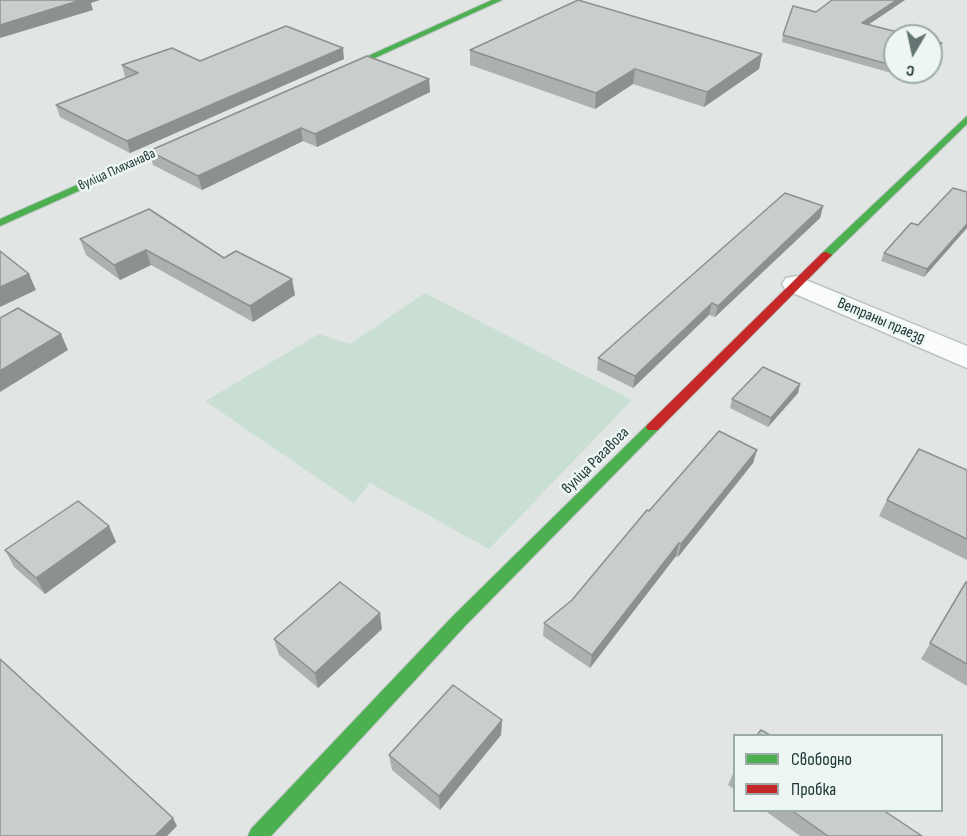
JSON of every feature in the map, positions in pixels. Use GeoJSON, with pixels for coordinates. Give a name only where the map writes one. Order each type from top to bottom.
{"type":"FeatureCollection","features":[{"type":"Feature","properties":{"kind":"street"},"geometry":{"type":"LineString","coordinates":[[314,82],[498,0]]}},
{"type":"Feature","properties":{"kind":"street","name":"вуліца Рагавога"},"geometry":{"type":"LineString","coordinates":[[258,836],[459,621],[796,284],[967,119]]}},
{"type":"Feature","properties":{"kind":"street","name":"вуліца Пляханава"},"geometry":{"type":"LineString","coordinates":[[0,223],[206,131]]}},
{"type":"Feature","properties":{"kind":"street","name":"Ветраны праезд"},"geometry":{"type":"LineString","coordinates":[[796,284],[967,358]]}},
{"type":"Feature","properties":{"kind":"green space"},"geometry":{"type":"Polygon","coordinates":[[[425,293],[632,400],[489,549],[370,483],[354,503],[205,401],[319,334],[350,344],[425,293]]]}},
{"type":"Feature","properties":{"kind":"building"},"geometry":{"type":"Polygon","coordinates":[[[0,0],[81,0],[0,25],[0,0]]]}},
{"type":"Feature","properties":{"kind":"building"},"geometry":{"type":"Polygon","coordinates":[[[578,0],[762,54],[707,92],[635,69],[596,93],[470,50],[578,0]]]}},
{"type":"Feature","properties":{"kind":"building"},"geometry":{"type":"Polygon","coordinates":[[[832,0],[897,0],[862,23],[883,28],[883,63],[783,35],[793,6],[816,12],[832,0]]]}},
{"type":"Feature","properties":{"kind":"building"},"geometry":{"type":"Polygon","coordinates":[[[286,26],[343,48],[127,141],[56,105],[138,73],[122,65],[172,48],[200,61],[286,26]]]}},
{"type":"Feature","properties":{"kind":"building"},"geometry":{"type":"Polygon","coordinates":[[[367,56],[429,79],[315,134],[301,128],[198,176],[149,151],[367,56]]]}},
{"type":"Feature","properties":{"kind":"building"},"geometry":{"type":"Polygon","coordinates":[[[953,188],[967,192],[967,224],[927,269],[884,253],[911,223],[918,225],[953,188]]]}},
{"type":"Feature","properties":{"kind":"building"},"geometry":{"type":"Polygon","coordinates":[[[785,193],[823,206],[718,306],[712,303],[635,376],[598,358],[785,193]]]}},
{"type":"Feature","properties":{"kind":"building"},"geometry":{"type":"Polygon","coordinates":[[[149,209],[224,258],[236,251],[292,279],[250,306],[146,250],[114,265],[80,239],[149,209]]]}},
{"type":"Feature","properties":{"kind":"building"},"geometry":{"type":"Polygon","coordinates":[[[0,251],[29,274],[0,287],[0,251]]]}},
{"type":"Feature","properties":{"kind":"building"},"geometry":{"type":"Polygon","coordinates":[[[18,308],[61,334],[0,371],[0,318],[18,308]]]}},
{"type":"Feature","properties":{"kind":"building"},"geometry":{"type":"Polygon","coordinates":[[[763,367],[800,384],[771,418],[732,399],[763,367]]]}},
{"type":"Feature","properties":{"kind":"building"},"geometry":{"type":"Polygon","coordinates":[[[719,431],[757,450],[681,544],[679,543],[592,655],[544,623],[572,600],[647,510],[649,511],[719,431]]]}},
{"type":"Feature","properties":{"kind":"building"},"geometry":{"type":"Polygon","coordinates":[[[919,449],[967,470],[967,539],[887,500],[919,449]]]}},
{"type":"Feature","properties":{"kind":"building"},"geometry":{"type":"Polygon","coordinates":[[[78,501],[109,526],[36,578],[5,550],[78,501]]]}},
{"type":"Feature","properties":{"kind":"building"},"geometry":{"type":"Polygon","coordinates":[[[340,582],[380,613],[315,673],[274,639],[340,582]]]}},
{"type":"Feature","properties":{"kind":"building"},"geometry":{"type":"Polygon","coordinates":[[[967,582],[967,664],[930,643],[967,582]]]}},
{"type":"Feature","properties":{"kind":"building"},"geometry":{"type":"Polygon","coordinates":[[[0,659],[173,818],[155,836],[0,836],[0,659]]]}},
{"type":"Feature","properties":{"kind":"building"},"geometry":{"type":"Polygon","coordinates":[[[453,685],[502,720],[439,796],[389,755],[453,685]]]}},
{"type":"Feature","properties":{"kind":"building"},"geometry":{"type":"Polygon","coordinates":[[[794,812],[886,812],[922,836],[828,836],[794,812]]]}},
{"type":"Feature","properties":{"kind":"traffic: fast"},"geometry":{"type":"LineString","coordinates":[[330,75],[498,0]]}},
{"type":"Feature","properties":{"kind":"traffic: fast"},"geometry":{"type":"LineString","coordinates":[[826,255],[967,119]]}},
{"type":"Feature","properties":{"kind":"traffic: fast"},"geometry":{"type":"LineString","coordinates":[[0,223],[190,138]]}},
{"type":"Feature","properties":{"kind":"traffic: fast"},"geometry":{"type":"LineString","coordinates":[[258,836],[459,621],[653,427]]}},
{"type":"Feature","properties":{"kind":"traffic: jam"},"geometry":{"type":"LineString","coordinates":[[653,427],[826,255]]}}]}
